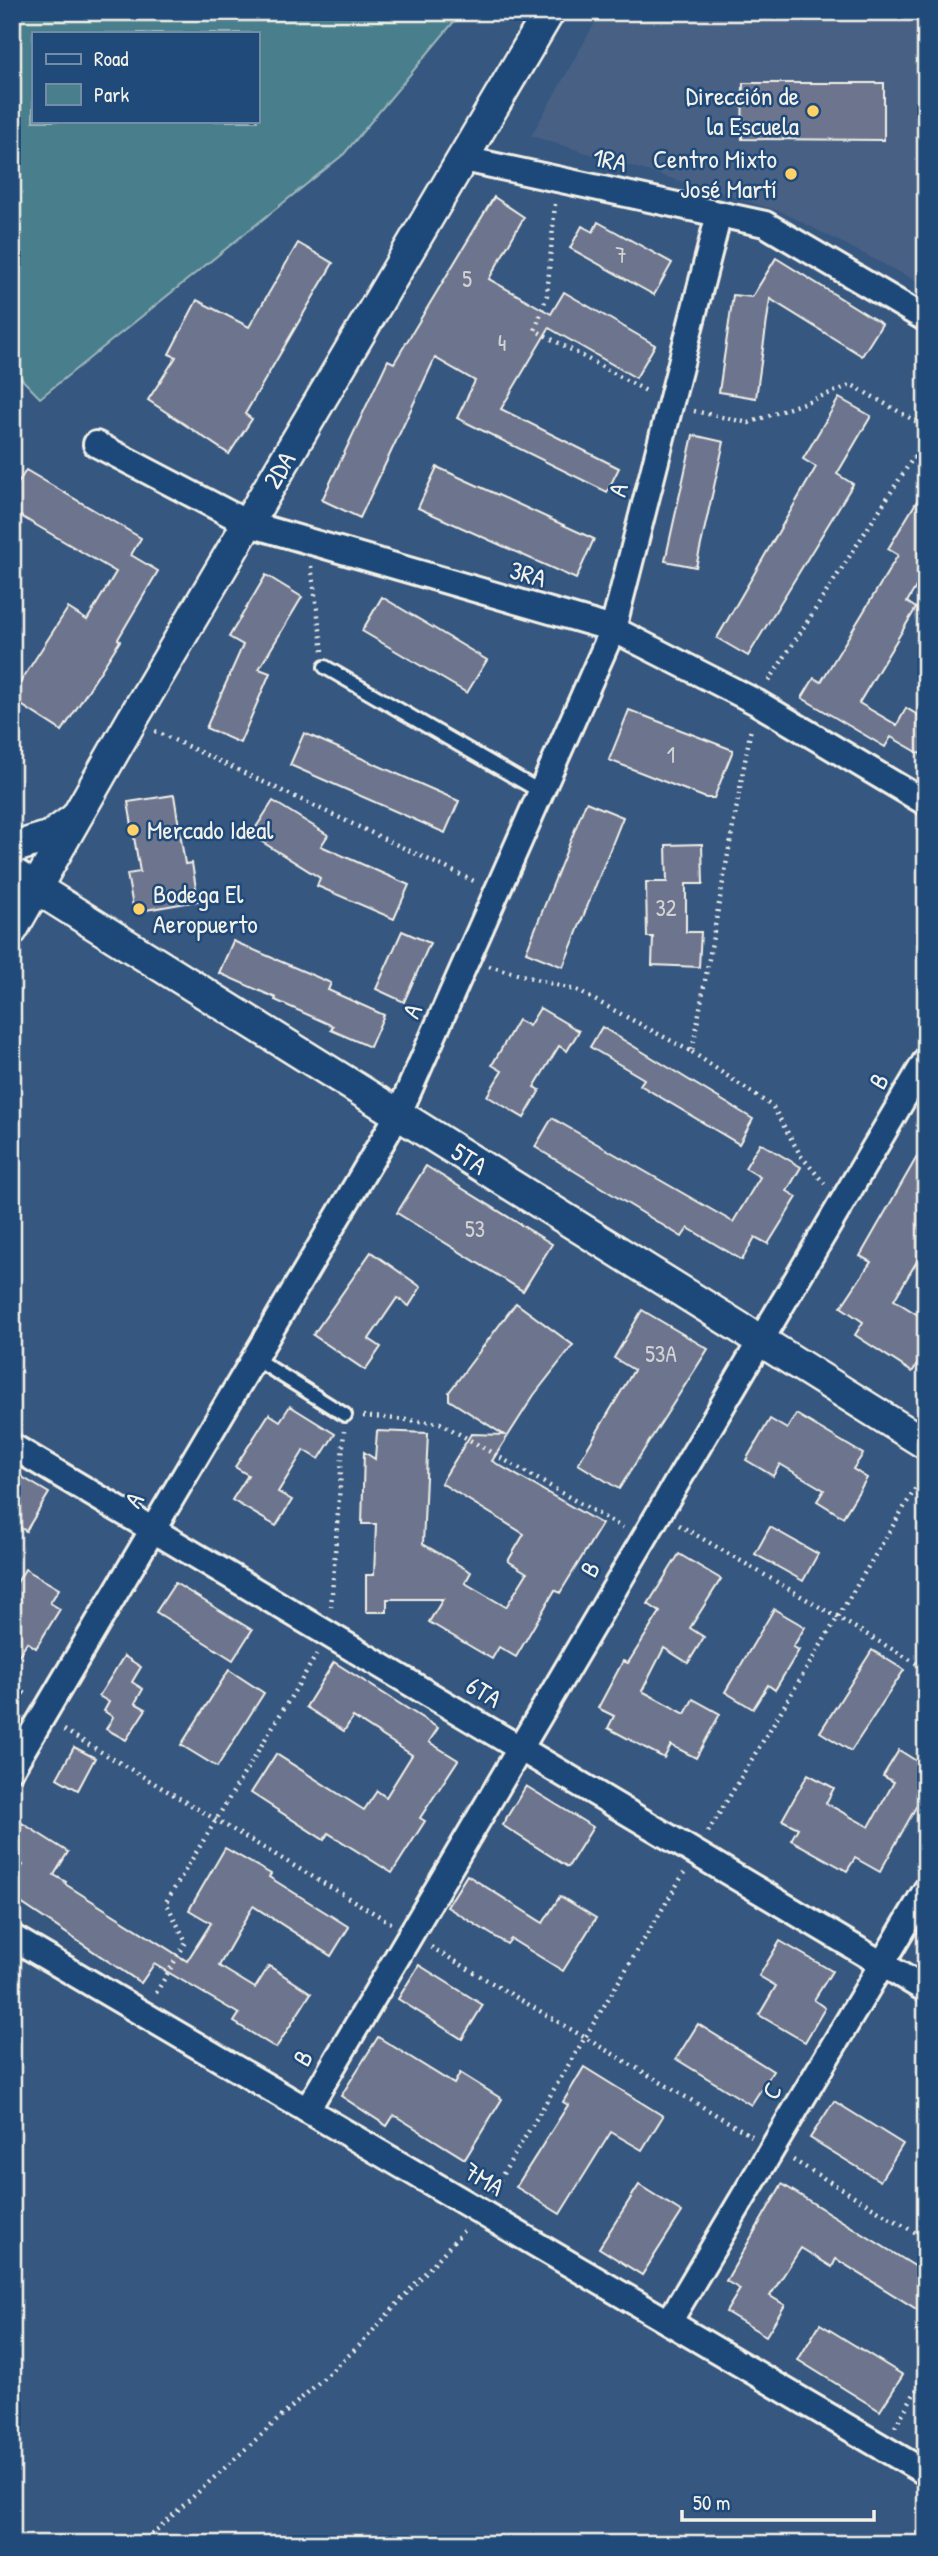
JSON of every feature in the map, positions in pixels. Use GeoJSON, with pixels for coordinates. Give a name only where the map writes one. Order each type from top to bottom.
{"type":"FeatureCollection","features":[{"type":"Feature","properties":{"kind":"street","name":"2DA"},"geometry":{"type":"LineString","coordinates":[[12,930],[24,881],[76,818],[549,12]]}},
{"type":"Feature","properties":{"kind":"street","name":"1RA"},"geometry":{"type":"LineString","coordinates":[[464,159],[765,224],[926,319]]}},
{"type":"Feature","properties":{"kind":"street","name":"A"},"geometry":{"type":"LineString","coordinates":[[12,1768],[399,1114],[613,629],[719,214]]}},
{"type":"Feature","properties":{"kind":"street","name":"3RA"},"geometry":{"type":"LineString","coordinates":[[96,444],[249,524],[613,629],[756,702],[926,803]]}},
{"type":"Feature","properties":{"kind":"street"},"geometry":{"type":"LineString","coordinates":[[12,848],[51,836],[76,818]]}},
{"type":"Feature","properties":{"kind":"street","name":"5TA"},"geometry":{"type":"LineString","coordinates":[[24,881],[926,1444]]}},
{"type":"Feature","properties":{"kind":"street","name":"B"},"geometry":{"type":"LineString","coordinates":[[307,2110],[926,1060]]}},
{"type":"Feature","properties":{"kind":"street","name":"6TA"},"geometry":{"type":"LineString","coordinates":[[12,1446],[926,1990]]}},
{"type":"Feature","properties":{"kind":"street","name":"C"},"geometry":{"type":"LineString","coordinates":[[668,2322],[926,1890]]}},
{"type":"Feature","properties":{"kind":"street","name":"7MA"},"geometry":{"type":"LineString","coordinates":[[14,1942],[144,2014],[926,2473]]}},
{"type":"Feature","properties":{"kind":"lane"},"geometry":{"type":"LineString","coordinates":[[326,667],[541,792]]}},
{"type":"Feature","properties":{"kind":"lane"},"geometry":{"type":"LineString","coordinates":[[254,1358],[345,1415]]}},
{"type":"Feature","properties":{"kind":"path"},"geometry":{"type":"LineString","coordinates":[[692,1052],[756,702],[926,438]]}},
{"type":"Feature","properties":{"kind":"path"},"geometry":{"type":"LineString","coordinates":[[913,457],[926,465]]}},
{"type":"Feature","properties":{"kind":"path"},"geometry":{"type":"LineString","coordinates":[[307,541],[326,667]]}},
{"type":"Feature","properties":{"kind":"path"},"geometry":{"type":"LineString","coordinates":[[132,720],[497,891]]}},
{"type":"Feature","properties":{"kind":"path"},"geometry":{"type":"LineString","coordinates":[[467,959],[578,991],[692,1052],[773,1107],[801,1156],[842,1202]]}},
{"type":"Feature","properties":{"kind":"path"},"geometry":{"type":"LineString","coordinates":[[144,2014],[186,1942],[166,1902],[329,1634],[345,1415],[440,1423],[642,1539]]}},
{"type":"Feature","properties":{"kind":"path"},"geometry":{"type":"LineString","coordinates":[[659,1513],[926,1669]]}},
{"type":"Feature","properties":{"kind":"path"},"geometry":{"type":"LineString","coordinates":[[42,1717],[926,2239]]}},
{"type":"Feature","properties":{"kind":"path"},"geometry":{"type":"LineString","coordinates":[[141,2544],[360,2345],[481,2212]]}},
{"type":"Feature","properties":{"kind":"path"},"geometry":{"type":"LineString","coordinates":[[883,2448],[926,2373]]}},
{"type":"Feature","properties":{"kind":"shaded area","name":"Centro Mixto José Martí"},"geometry":{"type":"Polygon","coordinates":[[[601,12],[926,12],[926,286],[782,212],[531,136],[601,12]]]}},
{"type":"Feature","properties":{"kind":"green space"},"geometry":{"type":"Polygon","coordinates":[[[12,12],[462,12],[344,154],[40,398],[12,369],[12,12]]]}},
{"type":"Feature","properties":{"kind":"building","name":"Dirección de la Escuela"},"geometry":{"type":"Polygon","coordinates":[[[743,83],[884,83],[884,140],[742,139],[743,83]]]}},
{"type":"Feature","properties":{"kind":"building"},"geometry":{"type":"Polygon","coordinates":[[[494,197],[524,217],[489,279],[551,314],[564,292],[655,345],[636,378],[549,328],[501,409],[619,468],[607,492],[457,418],[475,381],[435,358],[360,518],[322,500],[388,360],[394,363],[494,197]]]}},
{"type":"Feature","properties":{"kind":"building"},"geometry":{"type":"Polygon","coordinates":[[[598,222],[672,263],[654,295],[570,248],[582,226],[593,232],[598,222]]]}},
{"type":"Feature","properties":{"kind":"building"},"geometry":{"type":"Polygon","coordinates":[[[298,243],[333,263],[245,414],[252,419],[229,454],[148,400],[176,357],[169,354],[197,300],[249,327],[298,243]]]}},
{"type":"Feature","properties":{"kind":"building"},"geometry":{"type":"Polygon","coordinates":[[[776,258],[882,324],[862,356],[770,299],[756,398],[719,392],[733,295],[752,297],[776,258]]]}},
{"type":"Feature","properties":{"kind":"building"},"geometry":{"type":"Polygon","coordinates":[[[839,398],[871,416],[837,474],[853,484],[748,656],[717,638],[816,467],[803,459],[839,398]]]}},
{"type":"Feature","properties":{"kind":"building"},"geometry":{"type":"Polygon","coordinates":[[[693,435],[724,442],[696,567],[665,561],[693,435]]]}},
{"type":"Feature","properties":{"kind":"building"},"geometry":{"type":"Polygon","coordinates":[[[437,467],[594,539],[576,579],[418,508],[437,467]]]}},
{"type":"Feature","properties":{"kind":"building"},"geometry":{"type":"Polygon","coordinates":[[[26,470],[141,538],[131,555],[158,571],[118,639],[120,641],[62,731],[12,699],[12,695],[68,608],[87,620],[116,572],[12,511],[12,493],[26,470]]]}},
{"type":"Feature","properties":{"kind":"building"},"geometry":{"type":"Polygon","coordinates":[[[926,486],[926,570],[907,602],[916,608],[859,703],[897,725],[906,708],[926,720],[926,757],[891,737],[885,747],[802,698],[814,678],[821,682],[898,555],[888,549],[926,486]]]}},
{"type":"Feature","properties":{"kind":"building"},"geometry":{"type":"Polygon","coordinates":[[[266,575],[302,597],[259,669],[270,673],[240,743],[206,728],[243,645],[229,637],[266,575]]]}},
{"type":"Feature","properties":{"kind":"building"},"geometry":{"type":"Polygon","coordinates":[[[382,597],[487,660],[467,693],[362,631],[382,597]]]}},
{"type":"Feature","properties":{"kind":"building"},"geometry":{"type":"Polygon","coordinates":[[[629,710],[733,750],[714,798],[706,798],[609,760],[629,710]]]}},
{"type":"Feature","properties":{"kind":"building"},"geometry":{"type":"Polygon","coordinates":[[[304,733],[459,801],[445,833],[290,765],[304,733]]]}},
{"type":"Feature","properties":{"kind":"building"},"geometry":{"type":"Polygon","coordinates":[[[174,795],[185,864],[192,863],[198,901],[134,912],[127,874],[140,872],[128,802],[174,795]]]}},
{"type":"Feature","properties":{"kind":"building"},"geometry":{"type":"Polygon","coordinates":[[[273,801],[328,835],[321,846],[409,885],[394,919],[317,886],[320,878],[251,835],[273,801]]]}},
{"type":"Feature","properties":{"kind":"building"},"geometry":{"type":"Polygon","coordinates":[[[586,802],[623,817],[563,967],[526,952],[586,802]]]}},
{"type":"Feature","properties":{"kind":"building"},"geometry":{"type":"Polygon","coordinates":[[[702,844],[703,884],[686,884],[686,932],[701,932],[699,967],[652,965],[653,937],[647,937],[646,882],[667,882],[666,845],[702,844]]]}},
{"type":"Feature","properties":{"kind":"building"},"geometry":{"type":"Polygon","coordinates":[[[402,931],[430,943],[404,1002],[376,989],[402,931]]]}},
{"type":"Feature","properties":{"kind":"building"},"geometry":{"type":"Polygon","coordinates":[[[233,941],[331,983],[328,990],[384,1015],[370,1047],[331,1030],[333,1026],[275,1000],[276,998],[219,973],[233,941]]]}},
{"type":"Feature","properties":{"kind":"building"},"geometry":{"type":"Polygon","coordinates":[[[540,1008],[579,1031],[567,1051],[559,1046],[534,1087],[540,1090],[524,1118],[487,1096],[502,1071],[492,1065],[518,1020],[529,1026],[540,1008]]]}},
{"type":"Feature","properties":{"kind":"building"},"geometry":{"type":"Polygon","coordinates":[[[602,1027],[753,1119],[739,1144],[640,1085],[644,1079],[590,1047],[602,1027]]]}},
{"type":"Feature","properties":{"kind":"building"},"geometry":{"type":"Polygon","coordinates":[[[552,1118],[733,1222],[760,1177],[745,1168],[760,1143],[801,1167],[787,1191],[797,1197],[768,1244],[755,1237],[742,1260],[688,1228],[682,1237],[535,1147],[552,1118]]]}},
{"type":"Feature","properties":{"kind":"building"},"geometry":{"type":"Polygon","coordinates":[[[926,1141],[926,1246],[894,1300],[926,1320],[926,1351],[912,1372],[855,1335],[863,1322],[841,1307],[871,1262],[860,1256],[926,1141]]]}},
{"type":"Feature","properties":{"kind":"building"},"geometry":{"type":"Polygon","coordinates":[[[426,1166],[552,1244],[523,1291],[397,1213],[426,1166]]]}},
{"type":"Feature","properties":{"kind":"building"},"geometry":{"type":"Polygon","coordinates":[[[371,1252],[421,1287],[409,1306],[397,1298],[369,1339],[381,1347],[365,1370],[313,1335],[371,1252]]]}},
{"type":"Feature","properties":{"kind":"building"},"geometry":{"type":"Polygon","coordinates":[[[516,1303],[573,1345],[534,1395],[492,1461],[602,1524],[560,1593],[555,1590],[516,1657],[499,1647],[492,1659],[429,1622],[443,1599],[387,1599],[387,1612],[366,1612],[366,1575],[374,1575],[376,1524],[362,1524],[364,1452],[375,1459],[377,1431],[428,1433],[423,1544],[471,1572],[465,1583],[506,1607],[527,1573],[508,1561],[524,1534],[441,1483],[471,1434],[504,1435],[449,1400],[449,1392],[516,1303]]]}},
{"type":"Feature","properties":{"kind":"building"},"geometry":{"type":"Polygon","coordinates":[[[642,1310],[708,1349],[619,1489],[578,1464],[634,1370],[614,1358],[642,1310]]]}},
{"type":"Feature","properties":{"kind":"building"},"geometry":{"type":"Polygon","coordinates":[[[290,1406],[335,1434],[319,1459],[304,1450],[278,1492],[292,1500],[276,1526],[232,1500],[248,1475],[235,1467],[269,1414],[280,1421],[290,1406]]]}},
{"type":"Feature","properties":{"kind":"building"},"geometry":{"type":"Polygon","coordinates":[[[796,1414],[863,1454],[853,1469],[867,1478],[843,1517],[817,1501],[824,1490],[780,1464],[773,1476],[746,1460],[770,1419],[787,1429],[796,1414]]]}},
{"type":"Feature","properties":{"kind":"building"},"geometry":{"type":"Polygon","coordinates":[[[12,1471],[49,1493],[26,1531],[12,1522],[12,1471]]]}},
{"type":"Feature","properties":{"kind":"building"},"geometry":{"type":"Polygon","coordinates":[[[770,1527],[818,1554],[803,1581],[755,1554],[770,1527]]]}},
{"type":"Feature","properties":{"kind":"building"},"geometry":{"type":"Polygon","coordinates":[[[679,1554],[721,1579],[690,1628],[704,1637],[688,1663],[664,1648],[642,1691],[685,1714],[693,1699],[720,1714],[696,1758],[671,1745],[664,1758],[608,1728],[614,1716],[598,1708],[623,1661],[628,1663],[660,1612],[648,1604],[679,1554]]]}},
{"type":"Feature","properties":{"kind":"building"},"geometry":{"type":"Polygon","coordinates":[[[25,1569],[59,1589],[50,1603],[60,1609],[36,1648],[27,1642],[12,1667],[12,1591],[25,1569]]]}},
{"type":"Feature","properties":{"kind":"building"},"geometry":{"type":"Polygon","coordinates":[[[175,1583],[252,1630],[233,1660],[156,1612],[175,1583]]]}},
{"type":"Feature","properties":{"kind":"building"},"geometry":{"type":"Polygon","coordinates":[[[774,1609],[805,1627],[793,1647],[799,1650],[775,1690],[768,1685],[753,1709],[725,1692],[774,1609]]]}},
{"type":"Feature","properties":{"kind":"building"},"geometry":{"type":"Polygon","coordinates":[[[872,1650],[904,1670],[851,1751],[820,1732],[872,1650]]]}},
{"type":"Feature","properties":{"kind":"building"},"geometry":{"type":"Polygon","coordinates":[[[124,1656],[141,1667],[132,1682],[143,1689],[135,1703],[146,1709],[126,1740],[106,1729],[113,1717],[104,1711],[109,1702],[99,1696],[124,1656]]]}},
{"type":"Feature","properties":{"kind":"building"},"geometry":{"type":"Polygon","coordinates":[[[334,1662],[438,1728],[429,1742],[458,1760],[420,1818],[425,1821],[392,1873],[328,1833],[324,1840],[251,1793],[276,1754],[364,1810],[377,1791],[386,1797],[412,1755],[353,1717],[344,1731],[306,1707],[334,1662]]]}},
{"type":"Feature","properties":{"kind":"building"},"geometry":{"type":"Polygon","coordinates":[[[229,1670],[264,1693],[217,1767],[181,1745],[229,1670]]]}},
{"type":"Feature","properties":{"kind":"building"},"geometry":{"type":"Polygon","coordinates":[[[74,1747],[95,1758],[78,1790],[57,1778],[74,1747]]]}},
{"type":"Feature","properties":{"kind":"building"},"geometry":{"type":"Polygon","coordinates":[[[899,1750],[926,1767],[926,1789],[880,1872],[855,1858],[847,1871],[791,1840],[798,1828],[782,1820],[808,1774],[834,1788],[826,1803],[869,1827],[894,1782],[883,1776],[899,1750]]]}},
{"type":"Feature","properties":{"kind":"building"},"geometry":{"type":"Polygon","coordinates":[[[526,1786],[593,1827],[568,1867],[502,1825],[526,1786]]]}},
{"type":"Feature","properties":{"kind":"building"},"geometry":{"type":"Polygon","coordinates":[[[22,1823],[68,1852],[54,1875],[187,1961],[211,1923],[189,1910],[225,1848],[271,1874],[269,1877],[349,1927],[331,1956],[253,1906],[219,1966],[255,1988],[269,1966],[311,1993],[276,2048],[234,2022],[239,2014],[154,1964],[141,1983],[12,1897],[12,1882],[23,1865],[12,1858],[12,1839],[22,1823]]]}},
{"type":"Feature","properties":{"kind":"building"},"geometry":{"type":"Polygon","coordinates":[[[467,1875],[543,1923],[560,1896],[596,1918],[563,1971],[511,1939],[507,1944],[447,1907],[467,1875]]]}},
{"type":"Feature","properties":{"kind":"building"},"geometry":{"type":"Polygon","coordinates":[[[780,1941],[832,1971],[814,2000],[825,2008],[805,2042],[759,2015],[776,1986],[759,1976],[780,1941]]]}},
{"type":"Feature","properties":{"kind":"building"},"geometry":{"type":"Polygon","coordinates":[[[419,1965],[483,2005],[462,2039],[398,1999],[419,1965]]]}},
{"type":"Feature","properties":{"kind":"building"},"geometry":{"type":"Polygon","coordinates":[[[698,2024],[773,2071],[751,2105],[676,2059],[698,2024]]]}},
{"type":"Feature","properties":{"kind":"building"},"geometry":{"type":"Polygon","coordinates":[[[378,2037],[454,2084],[460,2073],[502,2099],[465,2159],[394,2115],[387,2126],[341,2096],[378,2037]]]}},
{"type":"Feature","properties":{"kind":"building"},"geometry":{"type":"Polygon","coordinates":[[[584,2067],[663,2116],[642,2150],[611,2132],[560,2214],[516,2187],[568,2105],[563,2102],[584,2067]]]}},
{"type":"Feature","properties":{"kind":"building"},"geometry":{"type":"Polygon","coordinates":[[[834,2101],[903,2144],[880,2181],[810,2138],[834,2101]]]}},
{"type":"Feature","properties":{"kind":"building"},"geometry":{"type":"Polygon","coordinates":[[[782,2184],[926,2273],[926,2315],[836,2259],[832,2267],[801,2248],[770,2296],[785,2305],[766,2336],[726,2312],[740,2289],[726,2281],[782,2184]]]}},
{"type":"Feature","properties":{"kind":"building"},"geometry":{"type":"Polygon","coordinates":[[[639,2185],[682,2212],[642,2275],[599,2248],[639,2185]]]}},
{"type":"Feature","properties":{"kind":"building"},"geometry":{"type":"Polygon","coordinates":[[[820,2324],[903,2375],[880,2411],[798,2360],[820,2324]]]}},
{"type":"Feature","properties":{"kind":"place","name":"Dirección de la Escuela"},"geometry":{"type":"Point","coordinates":[813,111]}},
{"type":"Feature","properties":{"kind":"place","name":"Centro Mixto José Martí"},"geometry":{"type":"Point","coordinates":[791,174]}},
{"type":"Feature","properties":{"kind":"place","name":"Mercado Ideal"},"geometry":{"type":"Point","coordinates":[133,830]}},
{"type":"Feature","properties":{"kind":"place","name":"Bodega El Aeropuerto"},"geometry":{"type":"Point","coordinates":[139,909]}}]}
